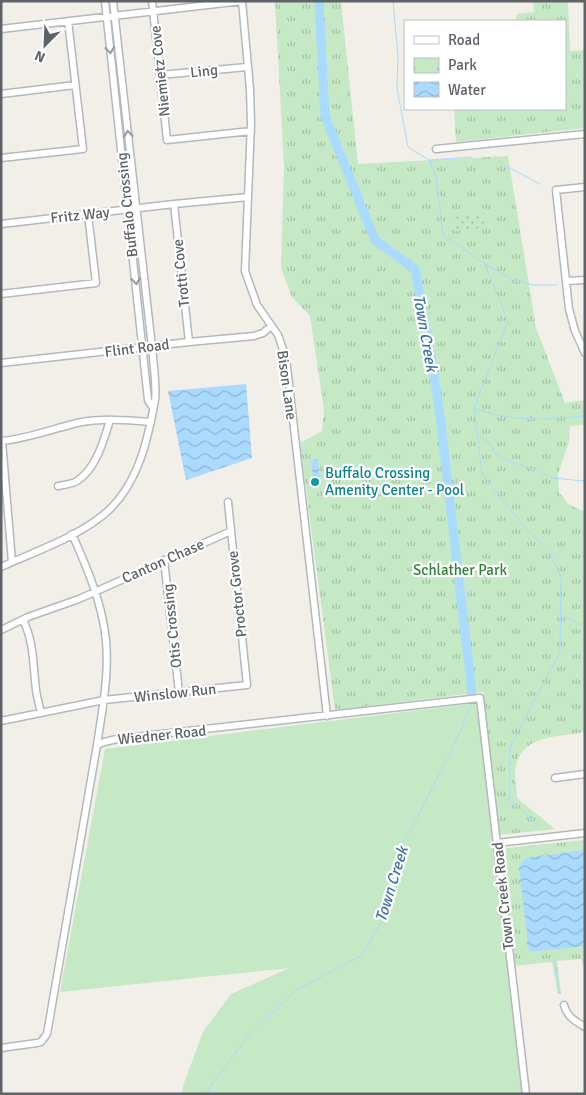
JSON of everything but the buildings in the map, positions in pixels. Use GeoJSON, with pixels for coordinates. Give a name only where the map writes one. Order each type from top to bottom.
{"type":"FeatureCollection","features":[{"type":"Feature","properties":{"kind":"street","name":"Buffalo Crossing"},"geometry":{"type":"LineString","coordinates":[[105,1],[148,400],[152,408]]}},
{"type":"Feature","properties":{"kind":"street","name":"Buffalo Crossing"},"geometry":{"type":"LineString","coordinates":[[1,567],[72,534],[108,510],[125,491],[141,459],[148,438],[152,408],[156,399],[152,347],[113,1]]}},
{"type":"Feature","properties":{"kind":"street","name":"Niemietz Cove"},"geometry":{"type":"LineString","coordinates":[[152,1],[167,140],[251,131]]}},
{"type":"Feature","properties":{"kind":"street"},"geometry":{"type":"LineString","coordinates":[[1,29],[242,1]]}},
{"type":"Feature","properties":{"kind":"street","name":"Bison Lane"},"geometry":{"type":"LineString","coordinates":[[242,1],[250,89],[251,131],[245,271],[256,305],[278,335],[286,358],[327,716]]}},
{"type":"Feature","properties":{"kind":"street"},"geometry":{"type":"LineString","coordinates":[[1,158],[83,149],[68,22]]}},
{"type":"Feature","properties":{"kind":"street","name":"Ling"},"geometry":{"type":"LineString","coordinates":[[160,75],[248,67]]}},
{"type":"Feature","properties":{"kind":"street"},"geometry":{"type":"LineString","coordinates":[[1,94],[75,85]]}},
{"type":"Feature","properties":{"kind":"street"},"geometry":{"type":"LineString","coordinates":[[436,149],[585,134]]}},
{"type":"Feature","properties":{"kind":"street"},"geometry":{"type":"LineString","coordinates":[[585,187],[556,190],[569,309],[575,331],[585,353]]}},
{"type":"Feature","properties":{"kind":"street","name":"Fritz Way"},"geometry":{"type":"LineString","coordinates":[[1,224],[248,197]]}},
{"type":"Feature","properties":{"kind":"street","name":"Trotti Cove"},"geometry":{"type":"LineString","coordinates":[[174,204],[189,342]]}},
{"type":"Feature","properties":{"kind":"street"},"geometry":{"type":"LineString","coordinates":[[1,294],[96,283],[88,214]]}},
{"type":"Feature","properties":{"kind":"street"},"geometry":{"type":"LineString","coordinates":[[566,282],[585,280]]}},
{"type":"Feature","properties":{"kind":"street","name":"Flint Road"},"geometry":{"type":"LineString","coordinates":[[1,363],[254,336],[263,333],[271,326]]}},
{"type":"Feature","properties":{"kind":"street"},"geometry":{"type":"LineString","coordinates":[[58,486],[77,482],[89,469],[99,452],[110,420]]}},
{"type":"Feature","properties":{"kind":"street"},"geometry":{"type":"LineString","coordinates":[[12,562],[2,441],[22,438],[79,422],[110,420],[151,422]]}},
{"type":"Feature","properties":{"kind":"street","name":"Proctor Grove"},"geometry":{"type":"LineString","coordinates":[[228,502],[247,685]]}},
{"type":"Feature","properties":{"kind":"street","name":"Canton Chase"},"geometry":{"type":"LineString","coordinates":[[1,630],[96,592],[231,531]]}},
{"type":"Feature","properties":{"kind":"street"},"geometry":{"type":"LineString","coordinates":[[72,534],[96,592],[104,624],[106,684],[97,745]]}},
{"type":"Feature","properties":{"kind":"street","name":"Otis Crossing"},"geometry":{"type":"LineString","coordinates":[[164,560],[179,692]]}},
{"type":"Feature","properties":{"kind":"street"},"geometry":{"type":"LineString","coordinates":[[23,620],[29,631],[36,693],[42,713]]}},
{"type":"Feature","properties":{"kind":"street","name":"Winslow Run"},"geometry":{"type":"LineString","coordinates":[[1,721],[104,700],[247,685]]}},
{"type":"Feature","properties":{"kind":"street","name":"Wiedner Road"},"geometry":{"type":"LineString","coordinates":[[1,1048],[41,1042],[47,1034],[97,745],[117,739],[480,698]]}},
{"type":"Feature","properties":{"kind":"street","name":"Town Creek Road"},"geometry":{"type":"LineString","coordinates":[[480,698],[526,1094]]}},
{"type":"Feature","properties":{"kind":"street"},"geometry":{"type":"LineString","coordinates":[[555,778],[585,774]]}},
{"type":"Feature","properties":{"kind":"street"},"geometry":{"type":"LineString","coordinates":[[497,843],[585,833]]}},
{"type":"Feature","properties":{"kind":"street"},"geometry":{"type":"LineString","coordinates":[[564,1005],[566,1012],[571,1018],[585,1027]]}},
{"type":"Feature","properties":{"kind":"green space","name":"Schlather Park"},"geometry":{"type":"Polygon","coordinates":[[[275,1],[341,1],[358,164],[508,156],[536,328],[565,403],[585,400],[585,425],[570,426],[569,442],[558,474],[559,492],[568,504],[585,512],[585,732],[550,737],[530,745],[522,752],[517,761],[515,774],[517,798],[555,829],[499,835],[483,692],[335,710],[300,443],[322,431],[324,410],[310,316],[292,297],[281,268],[284,166],[275,1]]]}},
{"type":"Feature","properties":{"kind":"green space"},"geometry":{"type":"Polygon","coordinates":[[[533,1],[568,1],[570,51],[585,50],[585,128],[456,142],[454,110],[566,110],[566,20],[515,20],[517,14],[534,12],[533,1]]]}},
{"type":"Feature","properties":{"kind":"green space"},"geometry":{"type":"Polygon","coordinates":[[[484,213],[485,228],[455,231],[453,216],[484,213]]]}},
{"type":"Feature","properties":{"kind":"green space"},"geometry":{"type":"Polygon","coordinates":[[[477,703],[524,1094],[182,1094],[183,1086],[203,1032],[231,994],[290,968],[60,992],[105,749],[477,703]]]}},
{"type":"Feature","properties":{"kind":"green space"},"geometry":{"type":"Polygon","coordinates":[[[585,840],[585,969],[581,959],[557,961],[561,994],[558,994],[552,962],[512,966],[502,852],[507,848],[585,840]]]}},
{"type":"Feature","properties":{"kind":"water"},"geometry":{"type":"Polygon","coordinates":[[[246,384],[252,458],[186,480],[168,391],[246,384]]]}},
{"type":"Feature","properties":{"kind":"water"},"geometry":{"type":"Polygon","coordinates":[[[318,459],[321,477],[313,477],[311,460],[318,459]]]}},
{"type":"Feature","properties":{"kind":"water"},"geometry":{"type":"Polygon","coordinates":[[[584,850],[585,946],[529,952],[519,868],[526,858],[584,850]]]}},
{"type":"Feature","properties":{"kind":"waterway","name":"Town Creek"},"geometry":{"type":"LineString","coordinates":[[319,1],[325,116],[375,240],[415,269],[440,416],[472,693]]}},
{"type":"Feature","properties":{"kind":"waterway"},"geometry":{"type":"LineString","coordinates":[[393,1],[398,56],[397,88],[408,147],[429,160],[436,176],[443,235],[485,264],[508,321],[474,408],[482,474],[526,529],[544,546]]}},
{"type":"Feature","properties":{"kind":"waterway"},"geometry":{"type":"LineString","coordinates":[[495,156],[504,165],[540,184]]}},
{"type":"Feature","properties":{"kind":"waterway"},"geometry":{"type":"LineString","coordinates":[[430,160],[472,157]]}},
{"type":"Feature","properties":{"kind":"waterway"},"geometry":{"type":"LineString","coordinates":[[485,264],[514,280],[532,285],[557,285]]}},
{"type":"Feature","properties":{"kind":"waterway"},"geometry":{"type":"LineString","coordinates":[[475,408],[490,414],[507,417],[540,419]]}},
{"type":"Feature","properties":{"kind":"waterway"},"geometry":{"type":"LineString","coordinates":[[546,419],[585,416]]}},
{"type":"Feature","properties":{"kind":"waterway"},"geometry":{"type":"LineString","coordinates":[[478,436],[490,444],[496,454],[508,461],[536,470]]}},
{"type":"Feature","properties":{"kind":"waterway"},"geometry":{"type":"LineString","coordinates":[[541,472],[553,478],[584,481]]}},
{"type":"Feature","properties":{"kind":"waterway"},"geometry":{"type":"LineString","coordinates":[[540,827],[510,800],[510,747],[560,652],[561,576],[548,550]]}},
{"type":"Feature","properties":{"kind":"waterway"},"geometry":{"type":"LineString","coordinates":[[560,614],[580,624],[585,624]]}},
{"type":"Feature","properties":{"kind":"waterway","name":"Town Creek"},"geometry":{"type":"LineString","coordinates":[[207,1094],[209,1088],[251,1033],[296,990],[361,956],[383,920],[402,846],[451,752],[472,703]]}},
{"type":"Feature","properties":{"kind":"waterway"},"geometry":{"type":"LineString","coordinates":[[554,959],[560,994]]}},
{"type":"Feature","properties":{"kind":"place","name":"Buffalo Crossing Amenity Center - Pool"},"geometry":{"type":"Point","coordinates":[315,482]}}]}
